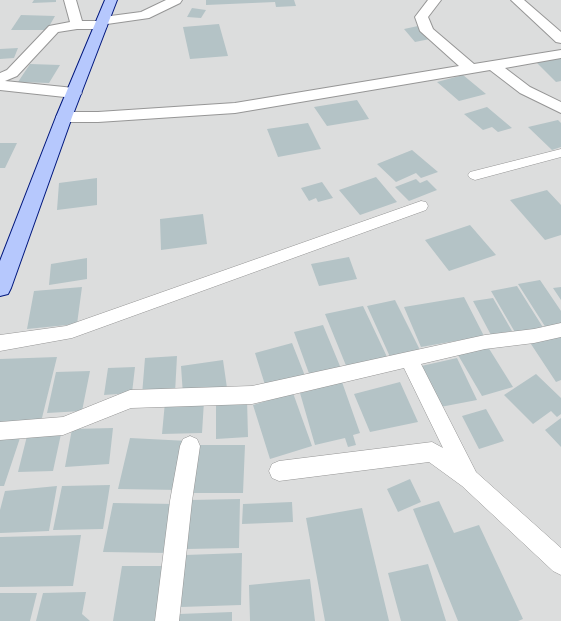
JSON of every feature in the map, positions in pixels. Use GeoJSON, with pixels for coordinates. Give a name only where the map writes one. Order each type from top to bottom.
{"type":"FeatureCollection","features":[{"type":"Feature","properties":{"kind":"street"},"geometry":{"type":"LineString","coordinates":[[70,0],[77,25]]}},
{"type":"Feature","properties":{"kind":"street"},"geometry":{"type":"LineString","coordinates":[[0,288],[64,117],[111,0]]}},
{"type":"Feature","properties":{"kind":"street"},"geometry":{"type":"LineString","coordinates":[[0,78],[12,72],[54,29],[102,23],[144,15],[176,0]]}},
{"type":"Feature","properties":{"kind":"street"},"geometry":{"type":"LineString","coordinates":[[434,0],[421,17],[427,31],[470,68]]}},
{"type":"Feature","properties":{"kind":"street"},"geometry":{"type":"LineString","coordinates":[[517,0],[561,39]]}},
{"type":"Feature","properties":{"kind":"street"},"geometry":{"type":"LineString","coordinates":[[64,117],[98,117],[235,108],[561,54]]}},
{"type":"Feature","properties":{"kind":"street"},"geometry":{"type":"LineString","coordinates":[[493,65],[525,90],[561,108]]}},
{"type":"Feature","properties":{"kind":"street"},"geometry":{"type":"LineString","coordinates":[[0,85],[74,93]]}},
{"type":"Feature","properties":{"kind":"lane"},"geometry":{"type":"LineString","coordinates":[[475,175],[561,153]]}},
{"type":"Feature","properties":{"kind":"lane"},"geometry":{"type":"LineString","coordinates":[[0,343],[66,333],[421,206]]}},
{"type":"Feature","properties":{"kind":"lane"},"geometry":{"type":"LineString","coordinates":[[0,431],[63,426],[130,399],[252,395],[409,358],[485,342],[534,336],[561,330]]}},
{"type":"Feature","properties":{"kind":"lane"},"geometry":{"type":"LineString","coordinates":[[409,358],[469,479]]}},
{"type":"Feature","properties":{"kind":"lane"},"geometry":{"type":"LineString","coordinates":[[167,621],[181,501],[190,446]]}},
{"type":"Feature","properties":{"kind":"lane"},"geometry":{"type":"LineString","coordinates":[[279,471],[432,452],[469,479],[561,563]]}},
{"type":"Feature","properties":{"kind":"shaded area"},"geometry":{"type":"Polygon","coordinates":[[[0,0],[561,0],[561,621],[0,621],[0,0]]]}},
{"type":"Feature","properties":{"kind":"building"},"geometry":{"type":"Polygon","coordinates":[[[34,0],[56,0],[56,2],[32,3],[34,0]]]}},
{"type":"Feature","properties":{"kind":"building"},"geometry":{"type":"Polygon","coordinates":[[[206,0],[294,0],[296,6],[276,7],[275,2],[206,5],[206,0]]]}},
{"type":"Feature","properties":{"kind":"building"},"geometry":{"type":"Polygon","coordinates":[[[192,8],[206,10],[201,18],[187,17],[192,8]]]}},
{"type":"Feature","properties":{"kind":"building"},"geometry":{"type":"Polygon","coordinates":[[[21,15],[55,16],[47,30],[11,30],[21,15]]]}},
{"type":"Feature","properties":{"kind":"building"},"geometry":{"type":"Polygon","coordinates":[[[219,24],[228,56],[190,59],[183,27],[219,24]]]}},
{"type":"Feature","properties":{"kind":"building"},"geometry":{"type":"Polygon","coordinates":[[[418,26],[430,39],[415,42],[404,29],[418,26]]]}},
{"type":"Feature","properties":{"kind":"building"},"geometry":{"type":"Polygon","coordinates":[[[18,48],[14,58],[0,59],[0,49],[18,48]]]}},
{"type":"Feature","properties":{"kind":"building"},"geometry":{"type":"Polygon","coordinates":[[[561,58],[561,81],[556,82],[536,62],[561,58]]]}},
{"type":"Feature","properties":{"kind":"building"},"geometry":{"type":"Polygon","coordinates":[[[30,64],[60,65],[49,83],[18,82],[30,64]]]}},
{"type":"Feature","properties":{"kind":"building"},"geometry":{"type":"Polygon","coordinates":[[[463,75],[486,94],[459,101],[437,82],[463,75]]]}},
{"type":"Feature","properties":{"kind":"building"},"geometry":{"type":"Polygon","coordinates":[[[357,100],[369,119],[327,126],[314,107],[357,100]]]}},
{"type":"Feature","properties":{"kind":"building"},"geometry":{"type":"Polygon","coordinates":[[[487,107],[512,128],[498,132],[492,127],[483,130],[464,114],[487,107]]]}},
{"type":"Feature","properties":{"kind":"building"},"geometry":{"type":"Polygon","coordinates":[[[558,120],[561,123],[561,147],[552,150],[528,127],[558,120]]]}},
{"type":"Feature","properties":{"kind":"building"},"geometry":{"type":"Polygon","coordinates":[[[308,123],[321,149],[278,157],[267,129],[308,123]]]}},
{"type":"Feature","properties":{"kind":"building"},"geometry":{"type":"Polygon","coordinates":[[[0,143],[17,143],[5,168],[0,168],[0,143]]]}},
{"type":"Feature","properties":{"kind":"building"},"geometry":{"type":"Polygon","coordinates":[[[412,150],[438,172],[421,178],[416,173],[396,182],[377,164],[412,150]]]}},
{"type":"Feature","properties":{"kind":"building"},"geometry":{"type":"Polygon","coordinates":[[[376,177],[397,202],[360,215],[339,190],[376,177]]]}},
{"type":"Feature","properties":{"kind":"building"},"geometry":{"type":"Polygon","coordinates":[[[97,178],[97,205],[57,210],[59,183],[97,178]]]}},
{"type":"Feature","properties":{"kind":"building"},"geometry":{"type":"Polygon","coordinates":[[[416,179],[420,183],[427,180],[437,190],[409,201],[395,187],[416,179]]]}},
{"type":"Feature","properties":{"kind":"building"},"geometry":{"type":"Polygon","coordinates":[[[322,182],[333,198],[318,202],[316,198],[309,201],[301,188],[322,182]]]}},
{"type":"Feature","properties":{"kind":"building"},"geometry":{"type":"Polygon","coordinates":[[[547,190],[561,205],[561,235],[545,240],[510,200],[547,190]]]}},
{"type":"Feature","properties":{"kind":"building"},"geometry":{"type":"Polygon","coordinates":[[[203,214],[207,244],[161,250],[160,219],[203,214]]]}},
{"type":"Feature","properties":{"kind":"building"},"geometry":{"type":"Polygon","coordinates":[[[470,225],[496,255],[449,271],[425,240],[470,225]]]}},
{"type":"Feature","properties":{"kind":"building"},"geometry":{"type":"Polygon","coordinates":[[[349,257],[357,279],[319,286],[311,264],[349,257]]]}},
{"type":"Feature","properties":{"kind":"building"},"geometry":{"type":"Polygon","coordinates":[[[87,258],[87,279],[49,285],[51,264],[87,258]]]}},
{"type":"Feature","properties":{"kind":"building"},"geometry":{"type":"Polygon","coordinates":[[[540,280],[561,311],[561,325],[546,328],[518,284],[540,280]]]}},
{"type":"Feature","properties":{"kind":"building"},"geometry":{"type":"Polygon","coordinates":[[[517,286],[544,329],[516,334],[491,291],[517,286]]]}},
{"type":"Feature","properties":{"kind":"building"},"geometry":{"type":"Polygon","coordinates":[[[82,287],[77,324],[27,329],[34,291],[82,287]]]}},
{"type":"Feature","properties":{"kind":"building"},"geometry":{"type":"Polygon","coordinates":[[[561,287],[561,300],[553,288],[561,287]]]}},
{"type":"Feature","properties":{"kind":"building"},"geometry":{"type":"Polygon","coordinates":[[[464,297],[484,336],[421,347],[404,307],[464,297]]]}},
{"type":"Feature","properties":{"kind":"building"},"geometry":{"type":"Polygon","coordinates":[[[493,298],[512,331],[491,335],[473,301],[493,298]]]}},
{"type":"Feature","properties":{"kind":"building"},"geometry":{"type":"Polygon","coordinates":[[[395,300],[421,352],[391,359],[367,306],[395,300]]]}},
{"type":"Feature","properties":{"kind":"building"},"geometry":{"type":"Polygon","coordinates":[[[363,306],[388,359],[347,368],[325,314],[363,306]]]}},
{"type":"Feature","properties":{"kind":"building"},"geometry":{"type":"Polygon","coordinates":[[[323,325],[342,371],[311,379],[294,332],[323,325]]]}},
{"type":"Feature","properties":{"kind":"building"},"geometry":{"type":"Polygon","coordinates":[[[561,336],[561,380],[556,382],[529,341],[561,336]]]}},
{"type":"Feature","properties":{"kind":"building"},"geometry":{"type":"Polygon","coordinates":[[[292,343],[305,376],[266,388],[255,353],[292,343]]]}},
{"type":"Feature","properties":{"kind":"building"},"geometry":{"type":"Polygon","coordinates":[[[488,347],[513,387],[482,396],[458,355],[488,347]]]}},
{"type":"Feature","properties":{"kind":"building"},"geometry":{"type":"Polygon","coordinates":[[[177,356],[175,393],[142,395],[145,358],[177,356]]]}},
{"type":"Feature","properties":{"kind":"building"},"geometry":{"type":"Polygon","coordinates":[[[57,357],[40,426],[0,428],[0,359],[57,357]]]}},
{"type":"Feature","properties":{"kind":"building"},"geometry":{"type":"Polygon","coordinates":[[[457,358],[477,400],[435,408],[417,367],[457,358]]]}},
{"type":"Feature","properties":{"kind":"building"},"geometry":{"type":"Polygon","coordinates":[[[223,360],[227,388],[183,395],[181,366],[223,360]]]}},
{"type":"Feature","properties":{"kind":"building"},"geometry":{"type":"Polygon","coordinates":[[[135,367],[132,393],[104,395],[108,368],[135,367]]]}},
{"type":"Feature","properties":{"kind":"building"},"geometry":{"type":"Polygon","coordinates":[[[90,371],[82,411],[47,413],[56,372],[90,371]]]}},
{"type":"Feature","properties":{"kind":"building"},"geometry":{"type":"Polygon","coordinates":[[[536,374],[561,398],[561,414],[557,417],[551,411],[533,424],[504,395],[536,374]]]}},
{"type":"Feature","properties":{"kind":"building"},"geometry":{"type":"Polygon","coordinates":[[[342,382],[360,433],[353,435],[356,445],[348,447],[345,438],[315,445],[300,393],[342,382]]]}},
{"type":"Feature","properties":{"kind":"building"},"geometry":{"type":"Polygon","coordinates":[[[400,382],[418,422],[370,432],[354,394],[400,382]]]}},
{"type":"Feature","properties":{"kind":"building"},"geometry":{"type":"Polygon","coordinates":[[[293,393],[312,446],[270,459],[253,405],[293,393]]]}},
{"type":"Feature","properties":{"kind":"building"},"geometry":{"type":"Polygon","coordinates":[[[247,399],[248,437],[216,439],[216,401],[247,399]]]}},
{"type":"Feature","properties":{"kind":"building"},"geometry":{"type":"Polygon","coordinates":[[[204,401],[202,433],[162,434],[165,402],[204,401]]]}},
{"type":"Feature","properties":{"kind":"building"},"geometry":{"type":"Polygon","coordinates":[[[486,409],[504,441],[479,449],[462,416],[486,409]]]}},
{"type":"Feature","properties":{"kind":"building"},"geometry":{"type":"Polygon","coordinates":[[[561,418],[561,447],[545,430],[561,418]]]}},
{"type":"Feature","properties":{"kind":"building"},"geometry":{"type":"Polygon","coordinates":[[[113,428],[109,464],[65,467],[72,429],[113,428]]]}},
{"type":"Feature","properties":{"kind":"building"},"geometry":{"type":"Polygon","coordinates":[[[61,434],[53,471],[18,472],[27,436],[61,434]]]}},
{"type":"Feature","properties":{"kind":"building"},"geometry":{"type":"Polygon","coordinates":[[[20,438],[4,486],[0,486],[0,439],[20,438]]]}},
{"type":"Feature","properties":{"kind":"building"},"geometry":{"type":"Polygon","coordinates":[[[130,438],[188,441],[179,490],[118,489],[130,438]]]}},
{"type":"Feature","properties":{"kind":"building"},"geometry":{"type":"Polygon","coordinates":[[[194,445],[245,445],[243,493],[190,493],[194,445]]]}},
{"type":"Feature","properties":{"kind":"building"},"geometry":{"type":"Polygon","coordinates":[[[410,479],[421,502],[398,512],[387,489],[410,479]]]}},
{"type":"Feature","properties":{"kind":"building"},"geometry":{"type":"Polygon","coordinates":[[[110,485],[103,529],[53,530],[62,486],[110,485]]]}},
{"type":"Feature","properties":{"kind":"building"},"geometry":{"type":"Polygon","coordinates":[[[57,486],[49,531],[0,533],[0,510],[5,491],[57,486]]]}},
{"type":"Feature","properties":{"kind":"building"},"geometry":{"type":"Polygon","coordinates":[[[240,499],[239,548],[186,549],[190,500],[240,499]]]}},
{"type":"Feature","properties":{"kind":"building"},"geometry":{"type":"Polygon","coordinates":[[[439,501],[454,533],[479,525],[523,619],[518,621],[458,621],[413,509],[439,501]]]}},
{"type":"Feature","properties":{"kind":"building"},"geometry":{"type":"Polygon","coordinates":[[[292,502],[293,522],[242,524],[243,504],[292,502]]]}},
{"type":"Feature","properties":{"kind":"building"},"geometry":{"type":"Polygon","coordinates":[[[113,503],[176,504],[170,553],[103,552],[113,503]]]}},
{"type":"Feature","properties":{"kind":"building"},"geometry":{"type":"Polygon","coordinates":[[[362,508],[389,621],[325,621],[306,518],[362,508]]]}},
{"type":"Feature","properties":{"kind":"building"},"geometry":{"type":"Polygon","coordinates":[[[81,535],[73,586],[0,587],[0,537],[81,535]]]}},
{"type":"Feature","properties":{"kind":"building"},"geometry":{"type":"Polygon","coordinates":[[[242,553],[241,605],[181,607],[185,555],[242,553]]]}},
{"type":"Feature","properties":{"kind":"building"},"geometry":{"type":"Polygon","coordinates":[[[428,564],[446,621],[401,621],[388,573],[428,564]]]}},
{"type":"Feature","properties":{"kind":"building"},"geometry":{"type":"Polygon","coordinates":[[[122,566],[164,566],[158,621],[113,621],[122,566]]]}},
{"type":"Feature","properties":{"kind":"building"},"geometry":{"type":"Polygon","coordinates":[[[310,579],[315,621],[250,621],[249,585],[310,579]]]}},
{"type":"Feature","properties":{"kind":"building"},"geometry":{"type":"Polygon","coordinates":[[[86,592],[82,614],[90,621],[36,621],[43,593],[86,592]]]}},
{"type":"Feature","properties":{"kind":"building"},"geometry":{"type":"Polygon","coordinates":[[[0,593],[37,593],[30,621],[0,621],[0,593]]]}},
{"type":"Feature","properties":{"kind":"building"},"geometry":{"type":"Polygon","coordinates":[[[232,612],[232,621],[179,621],[179,614],[232,612]]]}}]}
